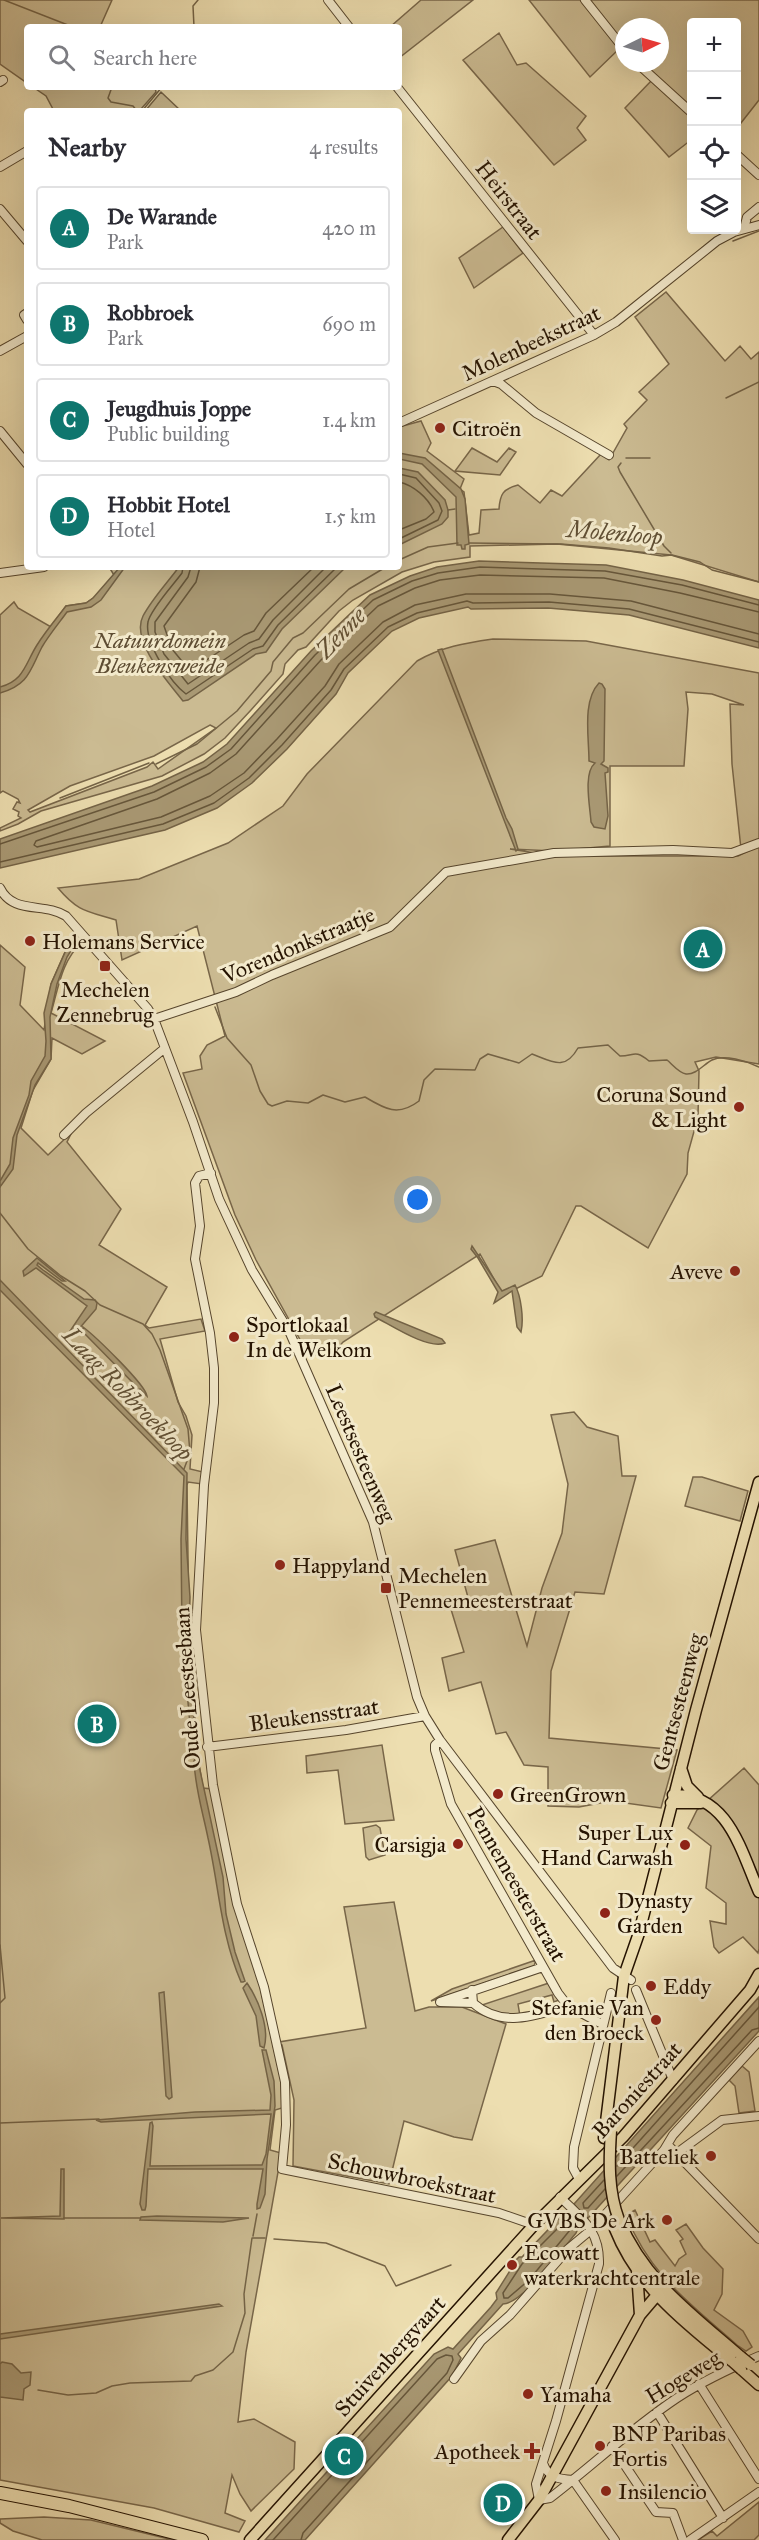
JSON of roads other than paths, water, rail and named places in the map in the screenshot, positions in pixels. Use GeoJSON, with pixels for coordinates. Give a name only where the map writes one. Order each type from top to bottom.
{"type":"FeatureCollection","features":[{"type":"Feature","properties":{"kind":"highway"},"geometry":{"type":"LineString","coordinates":[[0,2493],[69,2506],[202,2540]]}},
{"type":"Feature","properties":{"kind":"main road","name":"Gentsesteenweg"},"geometry":{"type":"LineString","coordinates":[[660,2292],[637,2272],[604,2190],[608,2135],[639,1933],[672,1799],[759,1482]]}},
{"type":"Feature","properties":{"kind":"main road"},"geometry":{"type":"LineString","coordinates":[[681,1768],[687,1786],[722,1815],[728,1823],[759,1892]]}},
{"type":"Feature","properties":{"kind":"main road"},"geometry":{"type":"LineString","coordinates":[[672,1799],[703,1801]]}},
{"type":"Feature","properties":{"kind":"main road","name":"Baroniestraat"},"geometry":{"type":"LineString","coordinates":[[534,2225],[623,2137],[750,1990],[759,1976]]}},
{"type":"Feature","properties":{"kind":"main road","name":"Gentsesteenweg"},"geometry":{"type":"LineString","coordinates":[[608,2135],[616,2223],[660,2292]]}},
{"type":"Feature","properties":{"kind":"main road","name":"Stuivenbergvaart"},"geometry":{"type":"LineString","coordinates":[[250,2540],[534,2225]]}},
{"type":"Feature","properties":{"kind":"main road"},"geometry":{"type":"LineString","coordinates":[[637,2272],[640,2315]]}},
{"type":"Feature","properties":{"kind":"main road"},"geometry":{"type":"LineString","coordinates":[[660,2292],[671,2311],[750,2368],[759,2385]]}},
{"type":"Feature","properties":{"kind":"main road"},"geometry":{"type":"LineString","coordinates":[[508,2540],[540,2500],[640,2315],[660,2292]]}},
{"type":"Feature","properties":{"kind":"main road"},"geometry":{"type":"LineString","coordinates":[[660,2292],[736,2359]]}},
{"type":"Feature","properties":{"kind":"main road"},"geometry":{"type":"LineString","coordinates":[[640,2315],[652,2310],[671,2311]]}},
{"type":"Feature","properties":{"kind":"street"},"geometry":{"type":"LineString","coordinates":[[327,0],[347,24]]}},
{"type":"Feature","properties":{"kind":"street"},"geometry":{"type":"LineString","coordinates":[[585,1],[615,38]]}},
{"type":"Feature","properties":{"kind":"street"},"geometry":{"type":"LineString","coordinates":[[647,72],[687,108]]}},
{"type":"Feature","properties":{"kind":"street","name":"Heirstraat"},"geometry":{"type":"LineString","coordinates":[[399,90],[594,335]]}},
{"type":"Feature","properties":{"kind":"street"},"geometry":{"type":"LineString","coordinates":[[0,167],[24,153]]}},
{"type":"Feature","properties":{"kind":"street"},"geometry":{"type":"LineString","coordinates":[[741,159],[759,175]]}},
{"type":"Feature","properties":{"kind":"street"},"geometry":{"type":"LineString","coordinates":[[744,229],[747,217],[759,207]]}},
{"type":"Feature","properties":{"kind":"street"},"geometry":{"type":"LineString","coordinates":[[0,209],[23,230]]}},
{"type":"Feature","properties":{"kind":"street","name":"Molenbeekstraat"},"geometry":{"type":"LineString","coordinates":[[402,422],[594,335],[616,322],[717,241],[759,225]]}},
{"type":"Feature","properties":{"kind":"street"},"geometry":{"type":"LineString","coordinates":[[0,351],[24,338]]}},
{"type":"Feature","properties":{"kind":"street"},"geometry":{"type":"LineString","coordinates":[[493,381],[501,384],[536,413],[609,455]]}},
{"type":"Feature","properties":{"kind":"street"},"geometry":{"type":"LineString","coordinates":[[0,431],[24,460]]}},
{"type":"Feature","properties":{"kind":"street"},"geometry":{"type":"LineString","coordinates":[[0,573],[24,570]]}},
{"type":"Feature","properties":{"kind":"street","name":"Vorendonkstraatje"},"geometry":{"type":"LineString","coordinates":[[154,1019],[236,992],[390,927],[446,872],[554,853],[673,850],[732,853],[759,843]]}},
{"type":"Feature","properties":{"kind":"street","name":"Leestsesteenweg"},"geometry":{"type":"LineString","coordinates":[[0,888],[7,898],[16,904],[61,913],[80,931],[148,1009],[154,1019],[219,1199],[252,1270],[289,1331],[373,1522],[408,1666],[425,1716],[440,1740],[607,1959],[630,1982]]}},
{"type":"Feature","properties":{"kind":"street"},"geometry":{"type":"LineString","coordinates":[[64,1136],[87,1113],[165,1048]]}},
{"type":"Feature","properties":{"kind":"street","name":"Oude Leestsebaan"},"geometry":{"type":"LineString","coordinates":[[211,1173],[196,1179],[200,1226],[195,1259],[210,1333],[214,1368],[214,1402],[204,1485],[196,1630],[207,1747],[232,1885],[264,1987],[285,2082],[286,2125],[282,2169]]}},
{"type":"Feature","properties":{"kind":"street","name":"Bleukensstraat"},"geometry":{"type":"LineString","coordinates":[[207,1747],[312,1735],[425,1716]]}},
{"type":"Feature","properties":{"kind":"street","name":"Pennemeesterstraat"},"geometry":{"type":"LineString","coordinates":[[440,1740],[435,1745],[435,1750],[451,1804],[568,2006]]}},
{"type":"Feature","properties":{"kind":"street"},"geometry":{"type":"LineString","coordinates":[[543,1966],[440,2002],[473,2003],[485,2013],[522,2019],[568,2006],[602,2024]]}},
{"type":"Feature","properties":{"kind":"street"},"geometry":{"type":"LineString","coordinates":[[630,1982],[673,2080]]}},
{"type":"Feature","properties":{"kind":"street"},"geometry":{"type":"LineString","coordinates":[[472,1990],[473,2003]]}},
{"type":"Feature","properties":{"kind":"street"},"geometry":{"type":"LineString","coordinates":[[579,2179],[573,2168],[574,2147],[611,1993]]}},
{"type":"Feature","properties":{"kind":"street"},"geometry":{"type":"LineString","coordinates":[[454,2379],[482,2341],[520,2304],[568,2249],[668,2145],[673,2135],[759,2041]]}},
{"type":"Feature","properties":{"kind":"street"},"geometry":{"type":"LineString","coordinates":[[676,2153],[722,2120],[759,2116]]}},
{"type":"Feature","properties":{"kind":"street"},"geometry":{"type":"LineString","coordinates":[[668,2145],[759,2239]]}},
{"type":"Feature","properties":{"kind":"street","name":"Schouwbroekstraat"},"geometry":{"type":"LineString","coordinates":[[282,2169],[499,2213],[534,2225]]}},
{"type":"Feature","properties":{"kind":"street"},"geometry":{"type":"LineString","coordinates":[[540,2500],[536,2484],[597,2277],[599,2257],[598,2242],[589,2227],[560,2197]]}},
{"type":"Feature","properties":{"kind":"street","name":"Hogeweg"},"geometry":{"type":"LineString","coordinates":[[540,2500],[550,2498],[612,2446],[699,2384],[759,2356]]}},
{"type":"Feature","properties":{"kind":"street"},"geometry":{"type":"LineString","coordinates":[[699,2384],[759,2479]]}},
{"type":"Feature","properties":{"kind":"street"},"geometry":{"type":"LineString","coordinates":[[657,2412],[723,2518]]}},
{"type":"Feature","properties":{"kind":"street"},"geometry":{"type":"LineString","coordinates":[[612,2446],[656,2512],[673,2513],[683,2540]]}},
{"type":"Feature","properties":{"kind":"street"},"geometry":{"type":"LineString","coordinates":[[543,2463],[548,2473],[553,2476],[573,2480],[615,2540]]}},
{"type":"Feature","properties":{"kind":"street"},"geometry":{"type":"LineString","coordinates":[[690,2540],[759,2492]]}},
{"type":"Feature","properties":{"kind":"water"},"geometry":{"type":"Polygon","coordinates":[[[402,454],[425,458],[461,489],[465,499],[469,544],[465,545],[465,549],[457,545],[456,497],[422,464],[402,460],[402,454]]]}},
{"type":"Feature","properties":{"kind":"water"},"geometry":{"type":"Polygon","coordinates":[[[402,469],[418,472],[445,500],[448,517],[442,524],[402,544],[402,469]]]}},
{"type":"Feature","properties":{"kind":"water","name":"Zenne"},"geometry":{"type":"Polygon","coordinates":[[[479,561],[606,565],[683,580],[759,600],[759,648],[629,615],[548,608],[471,609],[468,607],[419,618],[392,631],[348,673],[336,694],[287,749],[252,783],[217,808],[165,830],[0,868],[0,839],[152,786],[203,762],[227,744],[311,651],[370,595],[410,576],[437,567],[479,561]]]}},
{"type":"Feature","properties":{"kind":"water"},"geometry":{"type":"Polygon","coordinates":[[[117,570],[123,570],[101,600],[91,607],[67,612],[45,643],[23,681],[10,690],[0,693],[0,687],[14,681],[23,671],[40,640],[66,606],[86,603],[117,570]]]}},
{"type":"Feature","properties":{"kind":"water"},"geometry":{"type":"Polygon","coordinates":[[[177,570],[343,570],[282,629],[266,652],[256,654],[188,700],[183,701],[153,661],[142,637],[140,626],[143,616],[177,570]]]}},
{"type":"Feature","properties":{"kind":"water"},"geometry":{"type":"Polygon","coordinates":[[[442,649],[512,829],[518,849],[516,851],[438,650],[442,649]]]}},
{"type":"Feature","properties":{"kind":"water"},"geometry":{"type":"Polygon","coordinates":[[[599,683],[605,689],[604,761],[601,764],[608,768],[608,772],[605,773],[608,816],[605,829],[594,827],[591,822],[588,790],[589,774],[595,763],[589,761],[588,709],[590,699],[599,683]]]}},
{"type":"Feature","properties":{"kind":"water"},"geometry":{"type":"Polygon","coordinates":[[[74,932],[78,939],[67,957],[57,984],[50,1017],[51,1059],[35,1085],[17,1135],[13,1169],[0,1187],[0,1181],[10,1164],[13,1138],[29,1095],[31,1081],[45,1056],[44,1013],[51,984],[74,932]]]}},
{"type":"Feature","properties":{"kind":"water"},"geometry":{"type":"Polygon","coordinates":[[[472,1246],[502,1291],[515,1285],[521,1308],[521,1332],[517,1327],[512,1291],[494,1303],[498,1292],[471,1249],[472,1246]]]}},
{"type":"Feature","properties":{"kind":"water"},"geometry":{"type":"Polygon","coordinates":[[[37,1258],[65,1281],[38,1263],[37,1265],[43,1270],[84,1299],[95,1300],[97,1303],[96,1309],[72,1337],[68,1334],[87,1306],[36,1268],[24,1276],[23,1271],[37,1258]]]}},
{"type":"Feature","properties":{"kind":"water"},"geometry":{"type":"Polygon","coordinates":[[[0,1280],[187,1473],[186,1539],[190,1597],[189,1633],[195,1702],[193,1725],[190,1725],[182,1634],[181,1539],[184,1476],[0,1290],[0,1280]]]}},
{"type":"Feature","properties":{"kind":"water"},"geometry":{"type":"Polygon","coordinates":[[[376,1312],[442,1339],[445,1343],[429,1343],[410,1336],[375,1317],[376,1312]]]}},
{"type":"Feature","properties":{"kind":"water"},"geometry":{"type":"Polygon","coordinates":[[[83,1327],[129,1371],[147,1396],[140,1389],[123,1403],[124,1396],[135,1385],[83,1332],[83,1327]]]}},
{"type":"Feature","properties":{"kind":"water"},"geometry":{"type":"Polygon","coordinates":[[[194,1761],[198,1761],[223,1877],[226,1914],[245,1981],[243,1982],[234,1965],[225,1929],[194,1761]]]}},
{"type":"Feature","properties":{"kind":"water"},"geometry":{"type":"Polygon","coordinates":[[[247,1983],[262,2014],[265,2032],[264,2048],[260,2046],[256,2016],[243,1988],[247,1983]]]}},
{"type":"Feature","properties":{"kind":"water"},"geometry":{"type":"Polygon","coordinates":[[[164,1992],[172,2097],[169,2099],[166,2096],[159,1993],[164,1992]]]}},
{"type":"Feature","properties":{"kind":"water"},"geometry":{"type":"Polygon","coordinates":[[[759,1997],[759,2031],[588,2218],[582,2215],[578,2220],[580,2224],[576,2233],[531,2286],[511,2302],[503,2304],[458,2354],[461,2358],[452,2376],[305,2540],[265,2540],[434,2354],[448,2347],[453,2349],[497,2299],[496,2293],[511,2269],[516,2266],[513,2263],[522,2257],[565,2212],[570,2216],[577,2208],[574,2204],[759,1997]]]}},
{"type":"Feature","properties":{"kind":"water"},"geometry":{"type":"Polygon","coordinates":[[[262,2050],[266,2050],[274,2081],[275,2106],[267,2159],[265,2194],[260,2208],[257,2209],[257,2204],[263,2169],[148,2169],[146,2206],[145,2210],[142,2210],[140,2204],[150,2123],[152,2122],[153,2126],[150,2166],[262,2165],[266,2154],[271,2114],[101,2122],[96,2120],[195,2112],[270,2110],[271,2095],[262,2050]]]}},
{"type":"Feature","properties":{"kind":"water"},"geometry":{"type":"Polygon","coordinates":[[[61,2169],[64,2169],[64,2219],[1,2218],[60,2216],[61,2169]]]}},
{"type":"Feature","properties":{"kind":"water"},"geometry":{"type":"Polygon","coordinates":[[[141,2217],[249,2218],[223,2222],[140,2220],[141,2217]]]}},
{"type":"Feature","properties":{"kind":"water"},"geometry":{"type":"Polygon","coordinates":[[[219,2304],[222,2306],[0,2339],[0,2334],[219,2304]]]}},
{"type":"Feature","properties":{"kind":"water"},"geometry":{"type":"Polygon","coordinates":[[[2,2362],[12,2364],[21,2373],[31,2372],[30,2385],[24,2389],[23,2400],[0,2397],[0,2364],[2,2362]]]}},
{"type":"Feature","properties":{"kind":"waterway"},"geometry":{"type":"LineString","coordinates":[[4,0],[65,24]]}},
{"type":"Feature","properties":{"kind":"waterway"},"geometry":{"type":"LineString","coordinates":[[194,24],[193,6],[198,0]]}},
{"type":"Feature","properties":{"kind":"waterway"},"geometry":{"type":"LineString","coordinates":[[111,90],[108,98],[111,102],[135,108]]}},
{"type":"Feature","properties":{"kind":"waterway"},"geometry":{"type":"LineString","coordinates":[[144,108],[160,90]]}},
{"type":"Feature","properties":{"kind":"waterway"},"geometry":{"type":"LineString","coordinates":[[733,241],[759,231]]}},
{"type":"Feature","properties":{"kind":"waterway"},"geometry":{"type":"LineString","coordinates":[[726,398],[759,382]]}},
{"type":"Feature","properties":{"kind":"waterway"},"geometry":{"type":"LineString","coordinates":[[626,458],[650,458]]}},
{"type":"Feature","properties":{"kind":"waterway"},"geometry":{"type":"LineString","coordinates":[[621,463],[618,467],[620,472],[664,546],[671,553]]}},
{"type":"Feature","properties":{"kind":"waterway"},"geometry":{"type":"LineString","coordinates":[[448,510],[455,509]]}},
{"type":"Feature","properties":{"kind":"waterway"},"geometry":{"type":"LineString","coordinates":[[402,559],[428,547],[458,543]]}},
{"type":"Feature","properties":{"kind":"waterway","name":"Molenloop"},"geometry":{"type":"LineString","coordinates":[[469,543],[561,544],[662,556],[672,555],[700,562],[712,570],[759,582]]}},
{"type":"Feature","properties":{"kind":"waterway"},"geometry":{"type":"LineString","coordinates":[[156,764],[197,744],[237,711],[271,671],[273,662],[293,638],[303,633],[349,589],[381,570]]}},
{"type":"Feature","properties":{"kind":"waterway"},"geometry":{"type":"LineString","coordinates":[[60,798],[149,763]]}},
{"type":"Feature","properties":{"kind":"waterway"},"geometry":{"type":"LineString","coordinates":[[215,1007],[227,1038],[251,1065],[260,1091],[268,1104],[272,1106],[287,1101],[308,1103],[323,1095],[345,1102],[365,1097],[385,1108],[405,1109],[419,1101],[424,1080],[435,1069],[475,1070],[480,1059],[488,1054],[519,1063],[532,1054],[558,1063],[568,1060],[578,1048],[608,1045],[620,1056],[637,1054],[649,1061],[667,1060],[686,1074],[697,1071],[717,1058],[729,1058],[759,1067]]}},
{"type":"Feature","properties":{"kind":"waterway"},"geometry":{"type":"LineString","coordinates":[[0,1213],[28,1249],[61,1276],[85,1291],[100,1305],[143,1324],[152,1334],[160,1350],[188,1429],[190,1453],[184,1469]]}},
{"type":"Feature","properties":{"kind":"waterway","name":"Laag Robbroekloop"},"geometry":{"type":"LineString","coordinates":[[192,1740],[195,1763]]}},
{"type":"Feature","properties":{"kind":"waterway","name":"Laag Robbroekloop"},"geometry":{"type":"LineString","coordinates":[[0,1945],[5,1998],[0,2003]]}},
{"type":"Feature","properties":{"kind":"waterway"},"geometry":{"type":"LineString","coordinates":[[0,2123],[99,2119]]}},
{"type":"Feature","properties":{"kind":"waterway"},"geometry":{"type":"LineString","coordinates":[[253,2236],[257,2214]]}},
{"type":"Feature","properties":{"kind":"waterway"},"geometry":{"type":"LineString","coordinates":[[64,2218],[140,2218]]}},
{"type":"Feature","properties":{"kind":"waterway"},"geometry":{"type":"LineString","coordinates":[[38,2390],[68,2395],[96,2393],[112,2386],[130,2383],[191,2381],[195,2376],[213,2370],[233,2352],[245,2313],[244,2294],[252,2238],[265,2238]]}},
{"type":"Feature","properties":{"kind":"waterway"},"geometry":{"type":"LineString","coordinates":[[274,2239],[326,2243],[385,2266],[396,2286],[451,2265]]}},
{"type":"Feature","properties":{"kind":"place","name":"Citroën"},"geometry":{"type":"Point","coordinates":[440,428]}},
{"type":"Feature","properties":{"kind":"place","name":"Holemans Service"},"geometry":{"type":"Point","coordinates":[30,941]}},
{"type":"Feature","properties":{"kind":"place","name":"De Warande"},"geometry":{"type":"Point","coordinates":[703,949]}},
{"type":"Feature","properties":{"kind":"place","name":"Mechelen Zennebrug"},"geometry":{"type":"Point","coordinates":[105,966]}},
{"type":"Feature","properties":{"kind":"place","name":"Coruna Sound & Light"},"geometry":{"type":"Point","coordinates":[739,1107]}},
{"type":"Feature","properties":{"kind":"place","name":"Aveve"},"geometry":{"type":"Point","coordinates":[735,1271]}},
{"type":"Feature","properties":{"kind":"place","name":"Sportlokaal In de Welkom"},"geometry":{"type":"Point","coordinates":[234,1337]}},
{"type":"Feature","properties":{"kind":"place","name":"Happyland"},"geometry":{"type":"Point","coordinates":[280,1565]}},
{"type":"Feature","properties":{"kind":"place","name":"Mechelen Pennemeesterstraat"},"geometry":{"type":"Point","coordinates":[386,1588]}},
{"type":"Feature","properties":{"kind":"place","name":"Robbroek"},"geometry":{"type":"Point","coordinates":[97,1724]}},
{"type":"Feature","properties":{"kind":"place","name":"GreenGrown"},"geometry":{"type":"Point","coordinates":[498,1794]}},
{"type":"Feature","properties":{"kind":"place","name":"Carsigja"},"geometry":{"type":"Point","coordinates":[458,1844]}},
{"type":"Feature","properties":{"kind":"place","name":"Super Lux Hand Carwash"},"geometry":{"type":"Point","coordinates":[685,1845]}},
{"type":"Feature","properties":{"kind":"place","name":"Dynasty Garden"},"geometry":{"type":"Point","coordinates":[605,1913]}},
{"type":"Feature","properties":{"kind":"place","name":"Eddy"},"geometry":{"type":"Point","coordinates":[651,1986]}},
{"type":"Feature","properties":{"kind":"place","name":"Stefanie Van den Broeck"},"geometry":{"type":"Point","coordinates":[656,2020]}},
{"type":"Feature","properties":{"kind":"place","name":"Batteliek"},"geometry":{"type":"Point","coordinates":[711,2156]}},
{"type":"Feature","properties":{"kind":"place","name":"GVBS De Ark"},"geometry":{"type":"Point","coordinates":[667,2220]}},
{"type":"Feature","properties":{"kind":"place","name":"Ecowatt waterkrachtcentrale"},"geometry":{"type":"Point","coordinates":[512,2265]}},
{"type":"Feature","properties":{"kind":"place","name":"Yamaha"},"geometry":{"type":"Point","coordinates":[528,2394]}},
{"type":"Feature","properties":{"kind":"place","name":"BNP Paribas Fortis"},"geometry":{"type":"Point","coordinates":[600,2446]}},
{"type":"Feature","properties":{"kind":"place","name":"Apotheek"},"geometry":{"type":"Point","coordinates":[532,2451]}},
{"type":"Feature","properties":{"kind":"place","name":"Jeugdhuis Joppe"},"geometry":{"type":"Point","coordinates":[344,2456]}},
{"type":"Feature","properties":{"kind":"place","name":"Insilencio"},"geometry":{"type":"Point","coordinates":[606,2491]}},
{"type":"Feature","properties":{"kind":"place","name":"Hobbit Hotel"},"geometry":{"type":"Point","coordinates":[503,2503]}},
{"type":"Feature","properties":{"kind":"park label","name":"Natuurdomein Bleukensweide"},"geometry":{"type":"Point","coordinates":[160,652]}}]}
